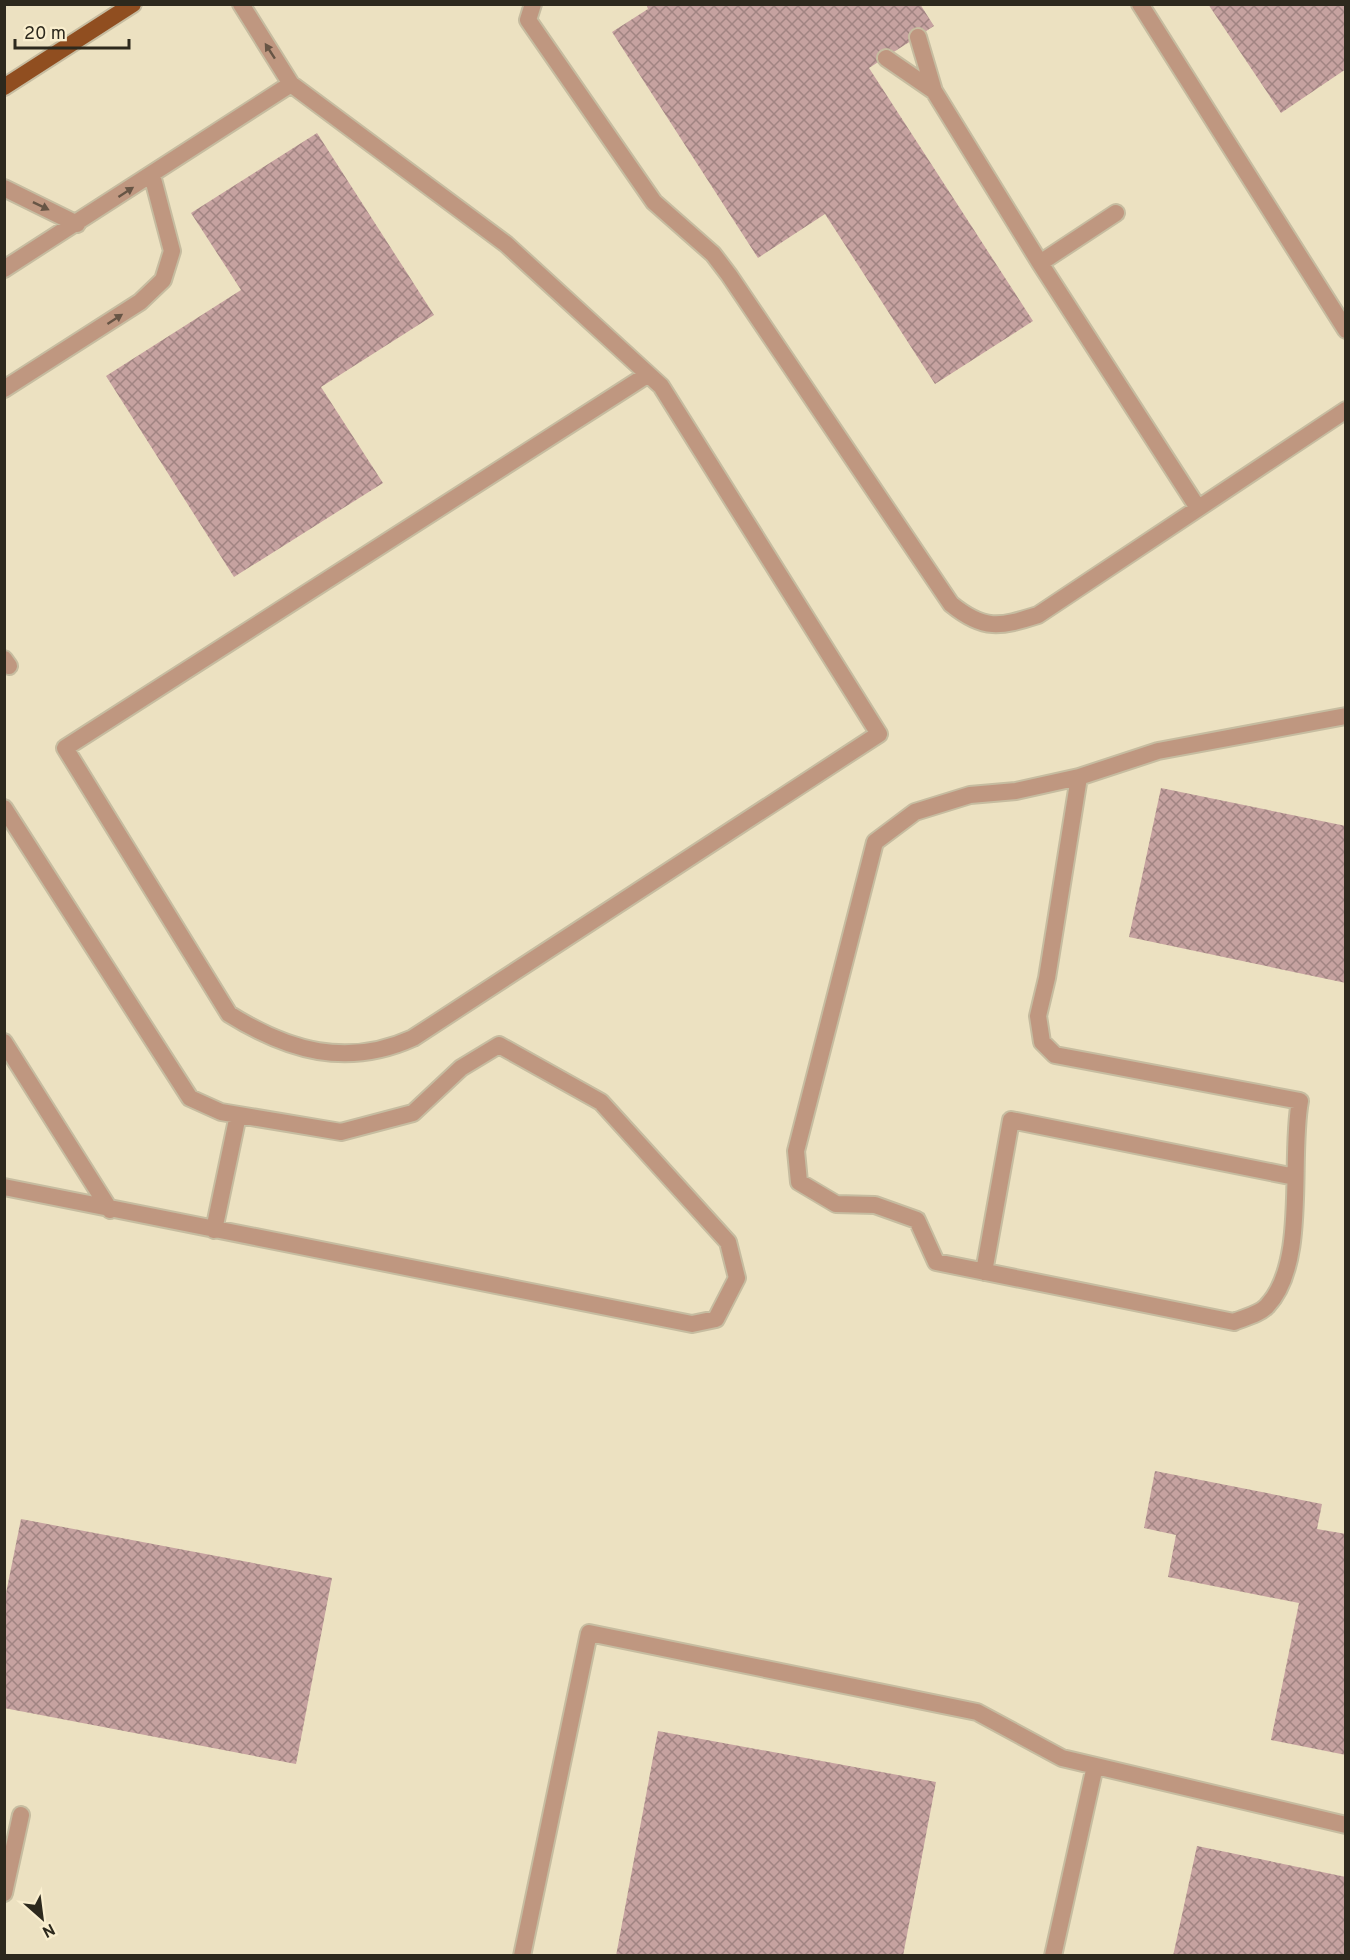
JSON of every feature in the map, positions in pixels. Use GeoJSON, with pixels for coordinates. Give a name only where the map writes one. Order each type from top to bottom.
{"type":"FeatureCollection","features":[{"type":"Feature","properties":{"kind":"highway"},"geometry":{"type":"LineString","coordinates":[[4,87],[133,4]]}},
{"type":"Feature","properties":{"kind":"lane"},"geometry":{"type":"LineString","coordinates":[[241,4],[291,84],[506,244],[647,375],[671,401],[879,734],[413,1038],[394,1047],[359,1054],[315,1053],[261,1034],[230,1014],[65,748],[647,375]]}},
{"type":"Feature","properties":{"kind":"lane"},"geometry":{"type":"LineString","coordinates":[[533,4],[528,20],[654,202],[713,254],[729,274],[951,604],[965,616],[989,625],[1002,626],[1038,615],[1346,410]]}},
{"type":"Feature","properties":{"kind":"lane"},"geometry":{"type":"LineString","coordinates":[[1140,4],[1346,330]]}},
{"type":"Feature","properties":{"kind":"lane"},"geometry":{"type":"LineString","coordinates":[[918,37],[934,92],[1040,263],[1198,508]]}},
{"type":"Feature","properties":{"kind":"lane"},"geometry":{"type":"LineString","coordinates":[[886,58],[934,92]]}},
{"type":"Feature","properties":{"kind":"lane"},"geometry":{"type":"LineString","coordinates":[[4,269],[291,84]]}},
{"type":"Feature","properties":{"kind":"lane"},"geometry":{"type":"LineString","coordinates":[[4,389],[140,302],[163,280],[172,251],[152,175]]}},
{"type":"Feature","properties":{"kind":"lane"},"geometry":{"type":"LineString","coordinates":[[4,188],[77,224]]}},
{"type":"Feature","properties":{"kind":"lane"},"geometry":{"type":"LineString","coordinates":[[1040,263],[1116,213]]}},
{"type":"Feature","properties":{"kind":"lane"},"geometry":{"type":"LineString","coordinates":[[1079,777],[1038,1016],[1042,1042],[1055,1055],[1300,1101],[1294,1130],[1295,1177],[1291,1246],[1285,1278],[1266,1308],[1234,1322],[936,1262],[917,1220],[875,1205],[836,1204],[799,1182],[796,1151],[875,842],[915,812],[970,795],[1016,791],[1079,777],[1158,751],[1346,716]]}},
{"type":"Feature","properties":{"kind":"lane"},"geometry":{"type":"LineString","coordinates":[[4,808],[190,1098],[221,1112],[341,1132],[413,1113],[461,1068],[499,1045],[601,1102],[728,1242],[737,1278],[716,1319],[692,1324],[110,1210],[4,1187]]}},
{"type":"Feature","properties":{"kind":"lane"},"geometry":{"type":"LineString","coordinates":[[4,1042],[110,1210]]}},
{"type":"Feature","properties":{"kind":"lane"},"geometry":{"type":"LineString","coordinates":[[214,1230],[238,1115]]}},
{"type":"Feature","properties":{"kind":"lane"},"geometry":{"type":"LineString","coordinates":[[984,1272],[1011,1120],[1295,1177]]}},
{"type":"Feature","properties":{"kind":"lane"},"geometry":{"type":"LineString","coordinates":[[522,1956],[589,1634],[977,1712],[1062,1758],[1346,1825]]}},
{"type":"Feature","properties":{"kind":"lane"},"geometry":{"type":"LineString","coordinates":[[1053,1956],[1095,1766]]}},
{"type":"Feature","properties":{"kind":"lane"},"geometry":{"type":"LineString","coordinates":[[4,1893],[21,1815]]}},
{"type":"Feature","properties":{"kind":"building"},"geometry":{"type":"Polygon","coordinates":[[[646,4],[920,4],[934,26],[869,68],[1033,321],[935,384],[825,214],[758,258],[612,32],[648,9],[646,4]]]}},
{"type":"Feature","properties":{"kind":"building"},"geometry":{"type":"Polygon","coordinates":[[[1208,4],[1346,4],[1346,69],[1281,113],[1208,4]]]}},
{"type":"Feature","properties":{"kind":"building"},"geometry":{"type":"Polygon","coordinates":[[[317,133],[434,315],[321,387],[383,483],[234,577],[106,376],[241,290],[191,213],[317,133]]]}},
{"type":"Feature","properties":{"kind":"building"},"geometry":{"type":"Polygon","coordinates":[[[1161,788],[1346,826],[1346,983],[1129,937],[1161,788]]]}},
{"type":"Feature","properties":{"kind":"building"},"geometry":{"type":"Polygon","coordinates":[[[1155,1471],[1322,1504],[1317,1529],[1346,1534],[1346,1755],[1271,1740],[1299,1603],[1168,1577],[1176,1535],[1144,1528],[1155,1471]]]}},
{"type":"Feature","properties":{"kind":"building"},"geometry":{"type":"Polygon","coordinates":[[[21,1519],[332,1578],[296,1764],[4,1708],[4,1603],[21,1519]]]}},
{"type":"Feature","properties":{"kind":"building"},"geometry":{"type":"Polygon","coordinates":[[[658,1731],[936,1782],[903,1956],[616,1956],[658,1731]]]}},
{"type":"Feature","properties":{"kind":"building"},"geometry":{"type":"Polygon","coordinates":[[[1197,1846],[1346,1877],[1346,1956],[1173,1956],[1197,1846]]]}}]}
